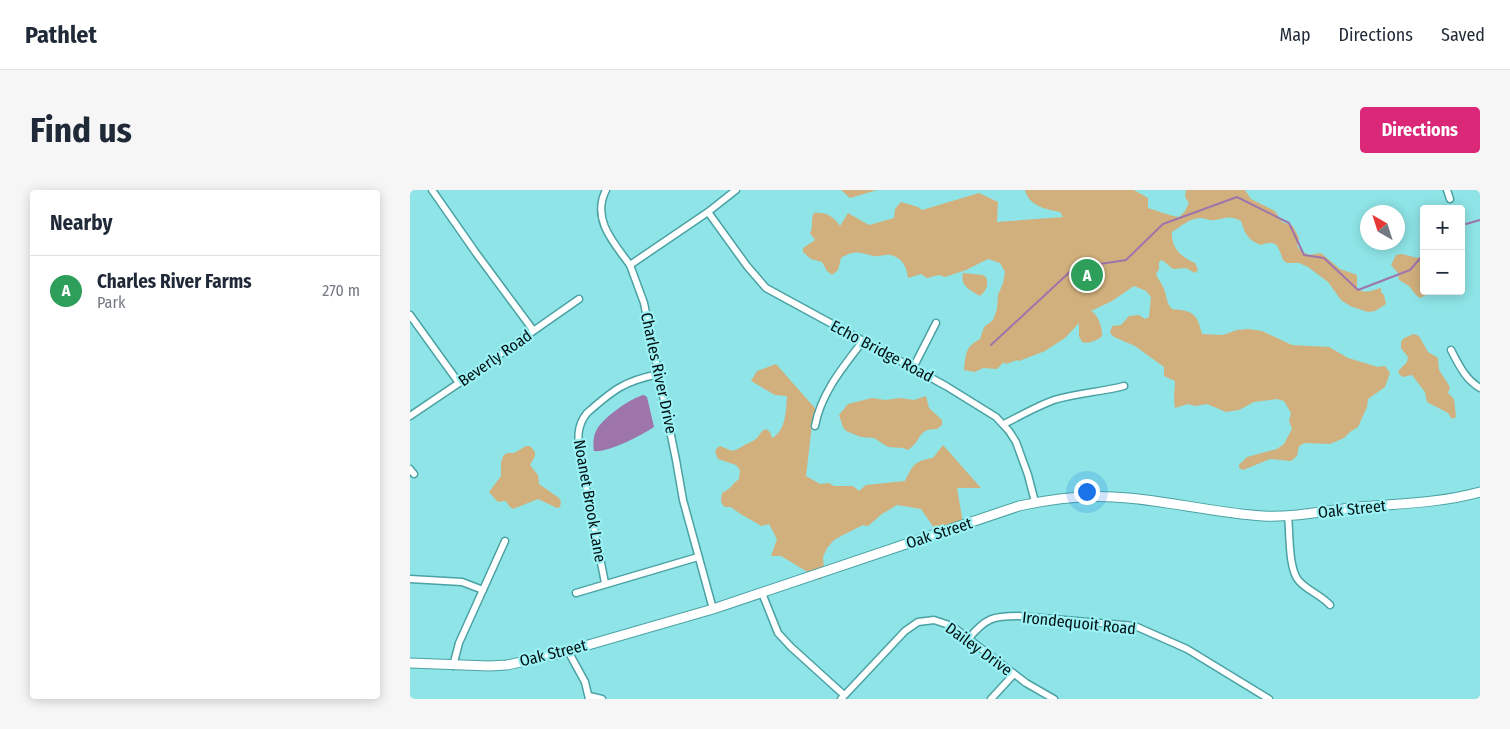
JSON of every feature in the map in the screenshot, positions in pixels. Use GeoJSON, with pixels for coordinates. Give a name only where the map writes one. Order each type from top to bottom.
{"type":"FeatureCollection","features":[{"type":"Feature","properties":{"kind":"main road","name":"Oak Street"},"geometry":{"type":"LineString","coordinates":[[410,663],[453,666],[507,665],[568,651],[713,609],[1035,502],[1089,497],[1128,498],[1226,513],[1288,516],[1455,499],[1480,492]]}},
{"type":"Feature","properties":{"kind":"street"},"geometry":{"type":"LineString","coordinates":[[432,190],[533,330]]}},
{"type":"Feature","properties":{"kind":"street"},"geometry":{"type":"LineString","coordinates":[[630,265],[708,212],[736,190]]}},
{"type":"Feature","properties":{"kind":"street"},"geometry":{"type":"LineString","coordinates":[[1447,190],[1450,198]]}},
{"type":"Feature","properties":{"kind":"street","name":"Charles River Drive"},"geometry":{"type":"LineString","coordinates":[[602,191],[600,208],[602,221],[614,243],[630,265],[644,303],[683,500],[713,609]]}},
{"type":"Feature","properties":{"kind":"street","name":"Echo Bridge Road"},"geometry":{"type":"LineString","coordinates":[[708,212],[747,266],[766,288],[988,410],[1004,424],[1010,431],[1019,449],[1035,502]]}},
{"type":"Feature","properties":{"kind":"street","name":"Beverly Road"},"geometry":{"type":"LineString","coordinates":[[410,416],[579,299]]}},
{"type":"Feature","properties":{"kind":"street"},"geometry":{"type":"LineString","coordinates":[[410,315],[459,383]]}},
{"type":"Feature","properties":{"kind":"street"},"geometry":{"type":"LineString","coordinates":[[913,368],[936,323]]}},
{"type":"Feature","properties":{"kind":"street"},"geometry":{"type":"LineString","coordinates":[[815,426],[821,403],[828,390],[863,341]]}},
{"type":"Feature","properties":{"kind":"street"},"geometry":{"type":"LineString","coordinates":[[1451,350],[1464,374],[1472,383],[1480,388]]}},
{"type":"Feature","properties":{"kind":"street","name":"Noanet Brook Lane"},"geometry":{"type":"LineString","coordinates":[[605,584],[580,456],[578,440],[580,425],[583,418],[618,388],[637,378],[659,374]]}},
{"type":"Feature","properties":{"kind":"street"},"geometry":{"type":"LineString","coordinates":[[1004,424],[1052,400],[1124,386]]}},
{"type":"Feature","properties":{"kind":"street"},"geometry":{"type":"LineString","coordinates":[[1288,516],[1293,572],[1300,582],[1330,605]]}},
{"type":"Feature","properties":{"kind":"street"},"geometry":{"type":"LineString","coordinates":[[453,666],[459,642],[505,540]]}},
{"type":"Feature","properties":{"kind":"street"},"geometry":{"type":"LineString","coordinates":[[576,593],[698,557]]}},
{"type":"Feature","properties":{"kind":"street"},"geometry":{"type":"LineString","coordinates":[[410,579],[462,582],[483,590]]}},
{"type":"Feature","properties":{"kind":"street"},"geometry":{"type":"LineString","coordinates":[[762,592],[775,626],[781,636],[843,697]]}},
{"type":"Feature","properties":{"kind":"street","name":"Irondequoit Road"},"geometry":{"type":"LineString","coordinates":[[969,638],[975,630],[990,618],[998,616],[1135,626],[1187,649],[1269,699]]}},
{"type":"Feature","properties":{"kind":"street","name":"Dailey Drive"},"geometry":{"type":"LineString","coordinates":[[843,697],[905,631],[918,622],[934,620],[945,622],[969,638],[1026,683],[1054,699]]}},
{"type":"Feature","properties":{"kind":"street"},"geometry":{"type":"LineString","coordinates":[[568,651],[585,682],[589,698],[602,699]]}},
{"type":"Feature","properties":{"kind":"street"},"geometry":{"type":"LineString","coordinates":[[991,699],[1014,674]]}},
{"type":"Feature","properties":{"kind":"shaded area"},"geometry":{"type":"Polygon","coordinates":[[[841,190],[877,190],[850,198],[841,190]]]}},
{"type":"Feature","properties":{"kind":"shaded area"},"geometry":{"type":"Polygon","coordinates":[[[1025,190],[1134,190],[1148,198],[1148,208],[1179,217],[1189,203],[1185,197],[1186,190],[1245,190],[1251,199],[1275,211],[1282,222],[1293,226],[1299,238],[1297,246],[1301,251],[1309,255],[1321,253],[1340,269],[1357,275],[1357,288],[1360,290],[1369,291],[1381,288],[1386,304],[1375,311],[1368,312],[1350,306],[1341,300],[1328,282],[1308,267],[1299,263],[1287,263],[1283,260],[1280,251],[1274,243],[1261,245],[1253,241],[1244,230],[1241,221],[1234,218],[1213,220],[1196,218],[1172,232],[1172,238],[1178,251],[1185,258],[1195,263],[1198,270],[1195,273],[1186,268],[1173,269],[1162,260],[1159,262],[1159,269],[1156,274],[1170,307],[1193,314],[1196,317],[1202,334],[1223,335],[1237,330],[1248,329],[1262,331],[1292,345],[1329,347],[1348,358],[1378,367],[1385,366],[1390,373],[1385,387],[1368,399],[1367,407],[1358,427],[1344,438],[1330,444],[1305,443],[1299,446],[1297,456],[1291,461],[1270,459],[1243,470],[1239,468],[1239,465],[1247,457],[1277,449],[1284,444],[1292,429],[1289,421],[1291,413],[1284,401],[1277,399],[1254,402],[1239,410],[1226,412],[1207,404],[1195,406],[1188,404],[1175,408],[1175,381],[1164,376],[1164,367],[1135,346],[1114,337],[1110,333],[1112,326],[1121,325],[1129,316],[1139,315],[1145,319],[1149,317],[1151,297],[1146,291],[1134,286],[1112,301],[1091,311],[1098,318],[1102,330],[1102,336],[1095,341],[1082,342],[1079,336],[1079,323],[1065,338],[1045,351],[1019,361],[1006,364],[1004,362],[997,369],[983,368],[975,372],[964,370],[966,355],[971,345],[980,339],[984,327],[993,320],[1005,272],[1000,263],[988,259],[966,270],[945,277],[939,275],[927,278],[921,274],[908,278],[903,263],[894,256],[850,253],[841,258],[838,270],[832,275],[827,271],[822,262],[811,259],[803,252],[803,248],[815,240],[810,233],[814,213],[829,215],[840,226],[848,213],[869,225],[894,218],[895,209],[901,202],[922,210],[979,193],[998,202],[997,222],[1063,217],[1060,212],[1038,206],[1030,200],[1025,190]]]}},
{"type":"Feature","properties":{"kind":"shaded area"},"geometry":{"type":"Polygon","coordinates":[[[1396,255],[1420,257],[1420,295],[1426,295],[1420,298],[1409,286],[1399,280],[1398,273],[1391,265],[1396,255]]]}},
{"type":"Feature","properties":{"kind":"shaded area"},"geometry":{"type":"Polygon","coordinates":[[[963,273],[986,277],[986,288],[980,296],[969,290],[964,284],[963,273]]]}},
{"type":"Feature","properties":{"kind":"shaded area"},"geometry":{"type":"Polygon","coordinates":[[[1414,334],[1419,336],[1428,352],[1438,358],[1439,370],[1450,387],[1448,393],[1454,399],[1456,417],[1452,419],[1448,413],[1427,402],[1425,392],[1412,375],[1403,377],[1398,371],[1407,362],[1408,357],[1401,348],[1401,342],[1404,338],[1414,334]]]}},
{"type":"Feature","properties":{"kind":"shaded area"},"geometry":{"type":"Polygon","coordinates":[[[776,364],[821,415],[812,425],[806,476],[820,484],[829,483],[834,486],[853,486],[859,491],[866,485],[905,481],[910,471],[918,462],[933,458],[943,445],[981,488],[957,488],[964,529],[941,538],[921,509],[897,505],[882,514],[868,526],[863,525],[834,540],[827,548],[823,557],[824,569],[821,580],[781,556],[771,556],[777,539],[769,524],[761,526],[731,507],[725,507],[722,504],[722,493],[739,479],[740,470],[736,465],[718,459],[715,452],[720,446],[736,450],[755,439],[766,429],[770,432],[772,438],[777,435],[783,425],[787,396],[775,395],[751,381],[757,371],[776,364]]]}},
{"type":"Feature","properties":{"kind":"shaded area"},"geometry":{"type":"Polygon","coordinates":[[[644,395],[647,397],[654,427],[616,446],[594,451],[594,436],[599,426],[617,409],[644,395]]]}},
{"type":"Feature","properties":{"kind":"shaded area"},"geometry":{"type":"Polygon","coordinates":[[[926,396],[929,408],[942,420],[942,425],[937,429],[930,429],[923,433],[908,450],[888,447],[874,438],[861,437],[846,431],[839,415],[848,404],[872,398],[914,400],[926,396]]]}},
{"type":"Feature","properties":{"kind":"shaded area"},"geometry":{"type":"Polygon","coordinates":[[[526,446],[530,446],[535,452],[530,465],[538,475],[539,484],[559,498],[561,502],[560,507],[557,508],[538,499],[513,509],[506,501],[498,502],[489,492],[501,476],[503,456],[507,453],[514,453],[526,446]]]}},
{"type":"Feature","properties":{"kind":"waterway"},"geometry":{"type":"LineString","coordinates":[[991,345],[1074,268],[1126,260],[1163,224],[1237,197],[1289,223],[1304,255],[1324,258],[1358,290],[1410,270],[1420,259]]}},
{"type":"Feature","properties":{"kind":"waterway"},"geometry":{"type":"LineString","coordinates":[[1466,224],[1480,220]]}},
{"type":"Feature","properties":{"kind":"place","name":"Charles River Farms"},"geometry":{"type":"Point","coordinates":[1087,275]}}]}
